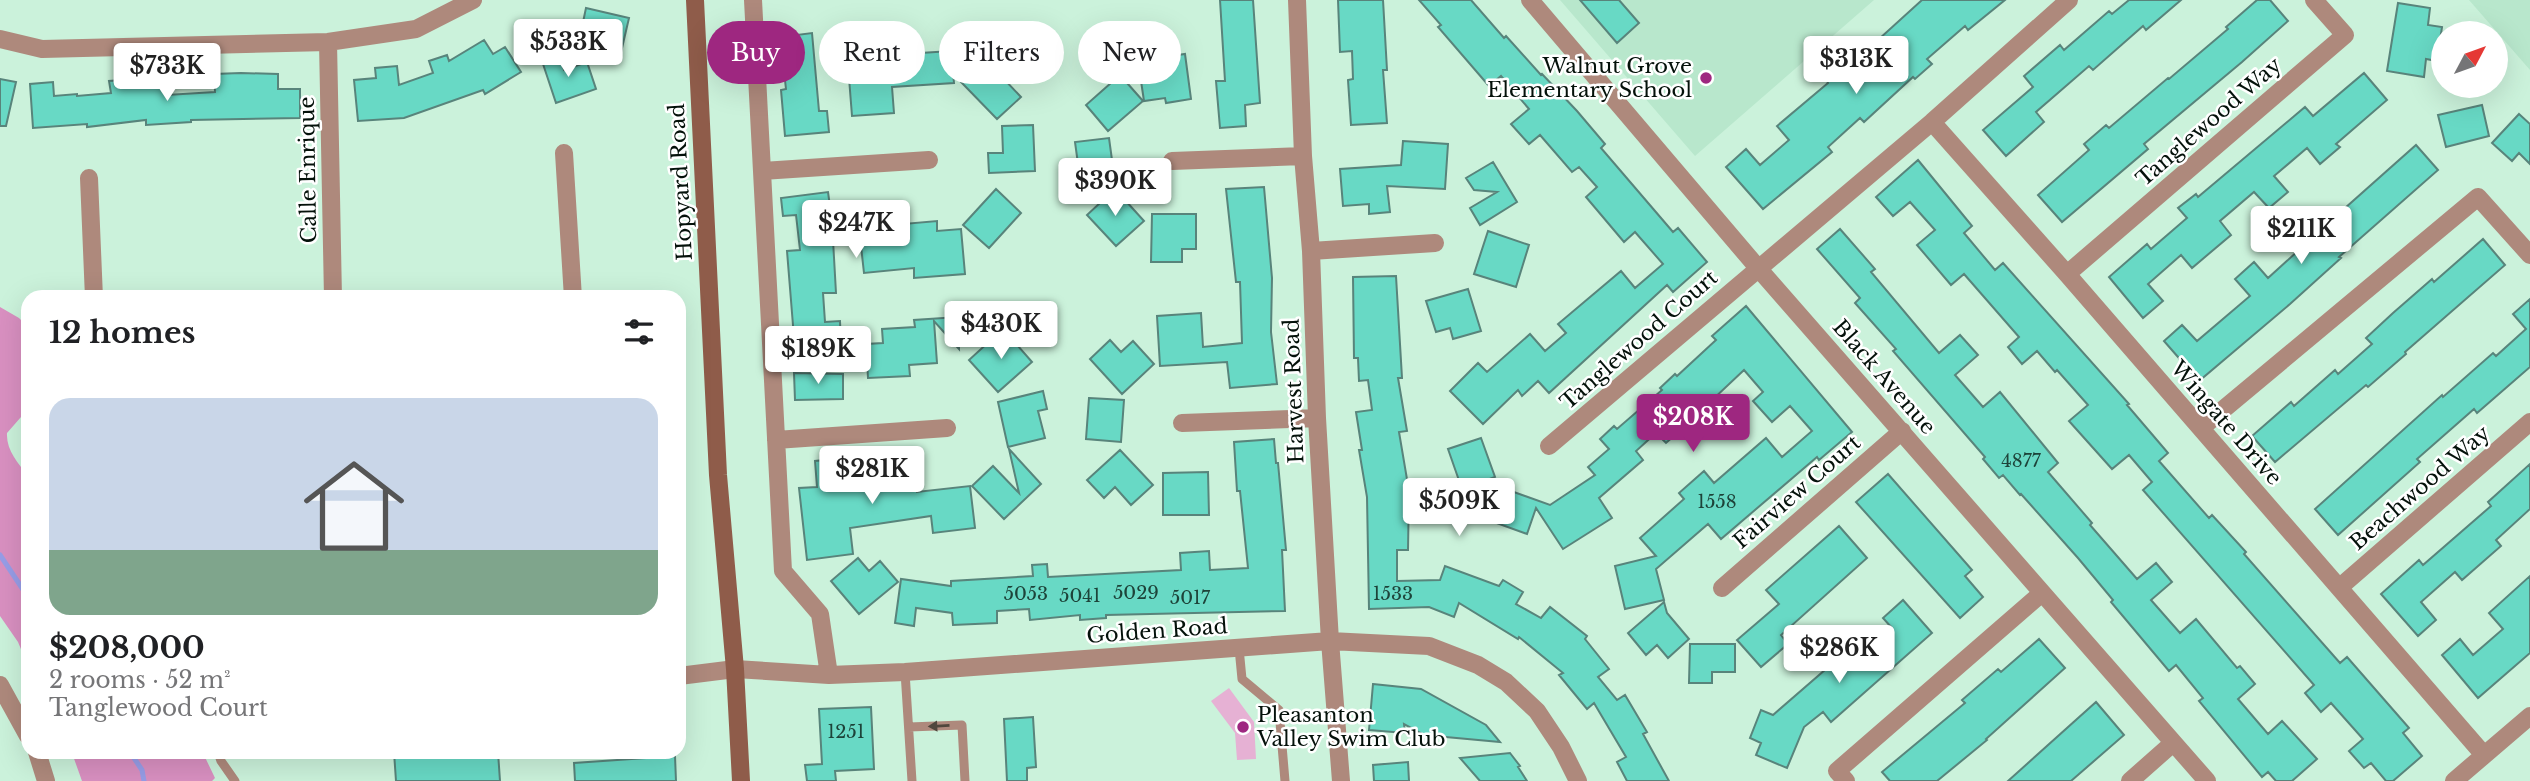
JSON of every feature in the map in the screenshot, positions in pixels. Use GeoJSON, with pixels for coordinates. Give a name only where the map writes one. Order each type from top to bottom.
{"type":"FeatureCollection","features":[{"type":"Feature","properties":{"kind":"main road","name":"Hopyard Road"},"geometry":{"type":"LineString","coordinates":[[695,0],[718,475],[735,669],[741,781]]}},
{"type":"Feature","properties":{"kind":"street"},"geometry":{"type":"LineString","coordinates":[[0,39],[41,49],[328,42],[416,29],[473,0]]}},
{"type":"Feature","properties":{"kind":"street"},"geometry":{"type":"LineString","coordinates":[[753,0],[783,571],[820,614],[829,675]]}},
{"type":"Feature","properties":{"kind":"street","name":"Harvest Road"},"geometry":{"type":"LineString","coordinates":[[1297,0],[1317,418],[1341,781]]}},
{"type":"Feature","properties":{"kind":"street","name":"Black Avenue"},"geometry":{"type":"LineString","coordinates":[[1530,0],[1758,268],[2207,781]]}},
{"type":"Feature","properties":{"kind":"street"},"geometry":{"type":"LineString","coordinates":[[1758,268],[1932,122],[2069,0]]}},
{"type":"Feature","properties":{"kind":"street","name":"Tanglewood Way"},"geometry":{"type":"LineString","coordinates":[[2067,274],[2345,35],[2314,0]]}},
{"type":"Feature","properties":{"kind":"street","name":"Calle Enrique"},"geometry":{"type":"LineString","coordinates":[[328,42],[333,290]]}},
{"type":"Feature","properties":{"kind":"street","name":"Wingate Drive"},"geometry":{"type":"LineString","coordinates":[[1932,122],[2484,755]]}},
{"type":"Feature","properties":{"kind":"street"},"geometry":{"type":"LineString","coordinates":[[564,153],[573,290]]}},
{"type":"Feature","properties":{"kind":"street"},"geometry":{"type":"LineString","coordinates":[[1172,162],[1303,156]]}},
{"type":"Feature","properties":{"kind":"street"},"geometry":{"type":"LineString","coordinates":[[762,171],[929,160]]}},
{"type":"Feature","properties":{"kind":"street"},"geometry":{"type":"LineString","coordinates":[[89,178],[94,290]]}},
{"type":"Feature","properties":{"kind":"street"},"geometry":{"type":"LineString","coordinates":[[2201,428],[2478,197],[2530,255]]}},
{"type":"Feature","properties":{"kind":"street"},"geometry":{"type":"LineString","coordinates":[[1311,251],[1435,243]]}},
{"type":"Feature","properties":{"kind":"street","name":"Tanglewood Court"},"geometry":{"type":"LineString","coordinates":[[1549,446],[1758,268]]}},
{"type":"Feature","properties":{"kind":"street"},"geometry":{"type":"LineString","coordinates":[[1182,423],[1317,418]]}},
{"type":"Feature","properties":{"kind":"street","name":"Beachwood Way"},"geometry":{"type":"LineString","coordinates":[[2340,587],[2530,422]]}},
{"type":"Feature","properties":{"kind":"street"},"geometry":{"type":"LineString","coordinates":[[776,440],[947,428]]}},
{"type":"Feature","properties":{"kind":"street","name":"Fairview Court"},"geometry":{"type":"LineString","coordinates":[[1721,588],[1902,431]]}},
{"type":"Feature","properties":{"kind":"street"},"geometry":{"type":"LineString","coordinates":[[1846,781],[1838,771],[2042,593]]}},
{"type":"Feature","properties":{"kind":"street","name":"Golden Road"},"geometry":{"type":"LineString","coordinates":[[686,675],[735,669],[829,675],[905,672],[1330,641],[1429,646],[1478,665],[1506,682],[1537,711],[1561,747],[1578,781]]}},
{"type":"Feature","properties":{"kind":"street"},"geometry":{"type":"LineString","coordinates":[[0,685],[21,723]]}},
{"type":"Feature","properties":{"kind":"street"},"geometry":{"type":"LineString","coordinates":[[2454,781],[2530,716]]}},
{"type":"Feature","properties":{"kind":"street"},"geometry":{"type":"LineString","coordinates":[[2130,781],[2173,743]]}},
{"type":"Feature","properties":{"kind":"street"},"geometry":{"type":"LineString","coordinates":[[39,759],[46,781]]}},
{"type":"Feature","properties":{"kind":"lane"},"geometry":{"type":"LineString","coordinates":[[1239,648],[1242,679],[1279,710],[1285,781]]}},
{"type":"Feature","properties":{"kind":"lane"},"geometry":{"type":"LineString","coordinates":[[905,672],[912,781]]}},
{"type":"Feature","properties":{"kind":"lane"},"geometry":{"type":"LineString","coordinates":[[909,727],[962,725],[965,781]]}},
{"type":"Feature","properties":{"kind":"lane"},"geometry":{"type":"LineString","coordinates":[[220,759],[235,781]]}},
{"type":"Feature","properties":{"kind":"shaded area","name":"Walnut Grove Elementary School"},"geometry":{"type":"Polygon","coordinates":[[[1560,0],[1874,0],[1695,156],[1560,0]]]}},
{"type":"Feature","properties":{"kind":"shaded area"},"geometry":{"type":"Polygon","coordinates":[[[2469,0],[2530,0],[2530,70],[2508,45],[2508,21],[2487,21],[2469,0]]]}},
{"type":"Feature","properties":{"kind":"shaded area"},"geometry":{"type":"Polygon","coordinates":[[[0,307],[21,320],[21,417],[7,433],[7,439],[21,466],[21,649],[0,616],[0,307]]]}},
{"type":"Feature","properties":{"kind":"shaded area","name":"Pleasanton Valley Swim Club"},"geometry":{"type":"Polygon","coordinates":[[[1229,688],[1254,722],[1256,759],[1237,760],[1235,733],[1211,701],[1229,688]]]}},
{"type":"Feature","properties":{"kind":"shaded area"},"geometry":{"type":"Polygon","coordinates":[[[74,759],[206,759],[215,778],[212,781],[82,781],[74,759]]]}},
{"type":"Feature","properties":{"kind":"building"},"geometry":{"type":"Polygon","coordinates":[[[1220,0],[1253,0],[1260,103],[1245,105],[1246,126],[1220,128],[1216,81],[1225,81],[1220,0]]]}},
{"type":"Feature","properties":{"kind":"building"},"geometry":{"type":"Polygon","coordinates":[[[1338,0],[1383,0],[1387,70],[1383,70],[1387,123],[1351,125],[1348,80],[1353,79],[1352,51],[1340,52],[1338,0]]]}},
{"type":"Feature","properties":{"kind":"building"},"geometry":{"type":"Polygon","coordinates":[[[1419,0],[1471,0],[1504,38],[1506,36],[1577,111],[1605,144],[1601,148],[1673,232],[1678,228],[1707,262],[1673,292],[1667,285],[1549,393],[1538,381],[1522,396],[1518,390],[1483,424],[1450,391],[1478,363],[1487,372],[1530,334],[1545,351],[1566,333],[1558,324],[1621,271],[1635,288],[1663,264],[1635,232],[1624,242],[1586,197],[1597,187],[1579,167],[1572,172],[1540,135],[1529,144],[1511,124],[1529,109],[1501,76],[1489,86],[1438,27],[1441,25],[1419,0]]]}},
{"type":"Feature","properties":{"kind":"building"},"geometry":{"type":"Polygon","coordinates":[[[1580,0],[1619,0],[1639,23],[1617,43],[1580,0]]]}},
{"type":"Feature","properties":{"kind":"building"},"geometry":{"type":"Polygon","coordinates":[[[1922,0],[2005,0],[1968,30],[1965,26],[1927,59],[1932,64],[1915,79],[1913,77],[1864,122],[1860,118],[1828,147],[1832,152],[1763,209],[1726,167],[1746,149],[1760,165],[1789,140],[1777,126],[1828,83],[1845,64],[1860,81],[1892,53],[1879,39],[1922,0]]]}},
{"type":"Feature","properties":{"kind":"building"},"geometry":{"type":"Polygon","coordinates":[[[2129,0],[2181,0],[2146,30],[2143,26],[2093,70],[2089,66],[2036,112],[2044,122],[2006,156],[1983,130],[2033,87],[2024,76],[2060,45],[2064,50],[2109,11],[2112,14],[2129,0]]]}},
{"type":"Feature","properties":{"kind":"building"},"geometry":{"type":"Polygon","coordinates":[[[2257,0],[2270,0],[2288,21],[2144,144],[2148,149],[2062,222],[2038,195],[2089,150],[2084,144],[2106,125],[2109,128],[2169,79],[2228,29],[2226,27],[2257,0]]]}},
{"type":"Feature","properties":{"kind":"building"},"geometry":{"type":"Polygon","coordinates":[[[2398,3],[2430,8],[2428,25],[2431,25],[2431,60],[2426,59],[2424,77],[2387,71],[2398,3]]]}},
{"type":"Feature","properties":{"kind":"building"},"geometry":{"type":"Polygon","coordinates":[[[586,8],[629,18],[619,61],[591,54],[593,43],[615,35],[582,27],[586,8]]]}},
{"type":"Feature","properties":{"kind":"building"},"geometry":{"type":"Polygon","coordinates":[[[812,33],[819,111],[827,111],[829,132],[785,136],[781,90],[786,89],[785,84],[805,84],[805,34],[812,33]]]}},
{"type":"Feature","properties":{"kind":"building"},"geometry":{"type":"Polygon","coordinates":[[[484,40],[493,54],[505,47],[521,72],[485,94],[483,90],[404,118],[358,121],[354,80],[376,78],[375,68],[397,66],[399,85],[433,73],[429,61],[447,55],[449,61],[484,40]]]}},
{"type":"Feature","properties":{"kind":"building"},"geometry":{"type":"Polygon","coordinates":[[[939,52],[939,84],[892,87],[894,113],[852,116],[849,84],[925,84],[925,53],[939,52]]]}},
{"type":"Feature","properties":{"kind":"building"},"geometry":{"type":"Polygon","coordinates":[[[1185,54],[1191,99],[1166,103],[1165,98],[1144,101],[1141,84],[1181,84],[1181,55],[1185,54]]]}},
{"type":"Feature","properties":{"kind":"building"},"geometry":{"type":"Polygon","coordinates":[[[560,55],[564,70],[587,62],[596,89],[556,103],[542,61],[560,55]]]}},
{"type":"Feature","properties":{"kind":"building"},"geometry":{"type":"Polygon","coordinates":[[[2364,73],[2387,100],[2336,144],[2340,147],[2320,164],[2307,148],[2274,176],[2288,192],[2269,208],[2254,192],[2220,221],[2231,235],[2192,268],[2181,255],[2148,284],[2163,301],[2143,318],[2109,277],[2147,244],[2151,249],[2187,218],[2178,208],[2196,194],[2198,197],[2305,107],[2313,116],[2364,73]]]}},
{"type":"Feature","properties":{"kind":"building"},"geometry":{"type":"Polygon","coordinates":[[[214,74],[278,74],[278,89],[300,89],[300,118],[191,120],[146,125],[146,120],[87,127],[87,124],[33,128],[30,84],[53,82],[54,96],[77,96],[111,93],[109,81],[166,77],[167,95],[215,92],[214,74]]]}},
{"type":"Feature","properties":{"kind":"building"},"geometry":{"type":"Polygon","coordinates":[[[0,79],[16,82],[6,126],[0,126],[0,79]]]}},
{"type":"Feature","properties":{"kind":"building"},"geometry":{"type":"Polygon","coordinates":[[[963,84],[1009,84],[1021,97],[997,119],[963,84]]]}},
{"type":"Feature","properties":{"kind":"building"},"geometry":{"type":"Polygon","coordinates":[[[1110,84],[1128,84],[1143,101],[1108,131],[1086,105],[1110,84]]]}},
{"type":"Feature","properties":{"kind":"building"},"geometry":{"type":"Polygon","coordinates":[[[2482,105],[2489,136],[2446,147],[2438,115],[2482,105]]]}},
{"type":"Feature","properties":{"kind":"building"},"geometry":{"type":"Polygon","coordinates":[[[2519,114],[2530,124],[2530,164],[2519,153],[2512,161],[2492,143],[2519,114]]]}},
{"type":"Feature","properties":{"kind":"building"},"geometry":{"type":"Polygon","coordinates":[[[1033,125],[1035,171],[989,173],[988,153],[1003,153],[1002,126],[1033,125]]]}},
{"type":"Feature","properties":{"kind":"building"},"geometry":{"type":"Polygon","coordinates":[[[1109,138],[1115,182],[1081,186],[1075,142],[1109,138]]]}},
{"type":"Feature","properties":{"kind":"building"},"geometry":{"type":"Polygon","coordinates":[[[1403,141],[1448,144],[1445,189],[1387,186],[1390,212],[1369,214],[1369,204],[1343,206],[1340,169],[1401,165],[1403,141]]]}},
{"type":"Feature","properties":{"kind":"building"},"geometry":{"type":"Polygon","coordinates":[[[2416,145],[2438,170],[2290,304],[2199,381],[2164,341],[2182,325],[2197,341],[2250,296],[2235,279],[2254,262],[2268,278],[2299,250],[2286,234],[2305,218],[2318,232],[2416,145]]]}},
{"type":"Feature","properties":{"kind":"building"},"geometry":{"type":"Polygon","coordinates":[[[1918,160],[1972,226],[1964,233],[1995,270],[2003,263],[2129,404],[2127,405],[2168,453],[2159,461],[2209,518],[2212,515],[2246,552],[2244,554],[2340,663],[2347,657],[2409,728],[2403,733],[2422,756],[2393,781],[2386,781],[2371,763],[2364,768],[2349,751],[2363,739],[2331,703],[2321,712],[2305,693],[2314,685],[2143,490],[2152,482],[2129,455],[2112,469],[2069,421],[2088,405],[2057,370],[2055,372],[2037,351],[2022,364],[2008,347],[2019,337],[1964,274],[1951,285],[1917,245],[1935,230],[1910,202],[1893,216],[1876,197],[1918,160]]]}},
{"type":"Feature","properties":{"kind":"building"},"geometry":{"type":"Polygon","coordinates":[[[1493,162],[1517,202],[1480,225],[1470,208],[1497,192],[1474,190],[1466,178],[1493,162]]]}},
{"type":"Feature","properties":{"kind":"building"},"geometry":{"type":"Polygon","coordinates":[[[1264,187],[1272,278],[1271,332],[1277,384],[1230,388],[1227,362],[1160,366],[1157,316],[1201,313],[1203,347],[1242,343],[1240,282],[1236,282],[1226,189],[1264,187]]]}},
{"type":"Feature","properties":{"kind":"building"},"geometry":{"type":"Polygon","coordinates":[[[996,189],[1021,213],[989,248],[963,225],[996,189]]]}},
{"type":"Feature","properties":{"kind":"building"},"geometry":{"type":"Polygon","coordinates":[[[1115,189],[1144,221],[1116,246],[1087,215],[1115,189]]]}},
{"type":"Feature","properties":{"kind":"building"},"geometry":{"type":"Polygon","coordinates":[[[828,192],[832,221],[903,216],[904,224],[937,221],[937,231],[961,229],[965,274],[914,278],[914,268],[864,273],[860,237],[833,240],[836,293],[823,293],[825,322],[840,321],[841,347],[795,350],[787,251],[800,250],[796,215],[783,216],[781,198],[828,192]]]}},
{"type":"Feature","properties":{"kind":"building"},"geometry":{"type":"Polygon","coordinates":[[[1152,214],[1196,214],[1196,249],[1182,249],[1182,262],[1151,262],[1152,214]]]}},
{"type":"Feature","properties":{"kind":"building"},"geometry":{"type":"Polygon","coordinates":[[[1840,229],[1875,269],[1871,272],[1939,353],[1960,335],[1978,355],[1955,375],[1983,407],[2000,392],[2058,463],[2048,472],[2137,579],[2156,563],[2172,582],[2151,600],[2180,633],[2196,619],[2237,668],[2240,666],[2255,684],[2238,699],[2268,734],[2282,721],[2317,759],[2292,781],[2276,781],[2268,772],[2262,777],[2199,701],[2203,698],[2176,665],[2169,671],[2078,558],[2003,475],[1999,478],[1983,459],[1985,457],[1893,351],[1896,349],[1855,303],[1860,298],[1817,249],[1840,229]]]}},
{"type":"Feature","properties":{"kind":"building"},"geometry":{"type":"Polygon","coordinates":[[[1488,231],[1529,245],[1516,287],[1474,274],[1488,231]]]}},
{"type":"Feature","properties":{"kind":"building"},"geometry":{"type":"Polygon","coordinates":[[[2483,239],[2505,265],[2368,387],[2366,385],[2275,462],[2252,436],[2291,402],[2294,406],[2335,370],[2338,374],[2372,344],[2366,338],[2432,279],[2434,282],[2483,239]]]}},
{"type":"Feature","properties":{"kind":"building"},"geometry":{"type":"Polygon","coordinates":[[[1396,276],[1402,378],[1398,378],[1407,431],[1399,432],[1409,491],[1408,550],[1397,550],[1397,581],[1440,580],[1445,566],[1499,586],[1503,580],[1523,592],[1516,604],[1541,618],[1550,607],[1587,636],[1585,639],[1609,669],[1598,677],[1617,700],[1625,695],[1647,732],[1643,734],[1669,781],[1627,781],[1617,762],[1626,757],[1594,703],[1587,709],[1559,675],[1563,673],[1519,637],[1518,639],[1459,603],[1454,617],[1429,607],[1369,609],[1367,497],[1356,412],[1372,410],[1368,380],[1359,381],[1358,358],[1354,358],[1353,277],[1396,276]]]}},
{"type":"Feature","properties":{"kind":"building"},"geometry":{"type":"Polygon","coordinates":[[[1468,289],[1481,331],[1453,339],[1450,328],[1436,332],[1426,301],[1468,289]]]}},
{"type":"Feature","properties":{"kind":"building"},"geometry":{"type":"Polygon","coordinates":[[[2530,299],[2530,367],[2477,413],[2474,409],[2417,459],[2420,462],[2338,535],[2315,509],[2442,395],[2443,397],[2493,353],[2496,356],[2526,329],[2513,314],[2530,299]]]}},
{"type":"Feature","properties":{"kind":"building"},"geometry":{"type":"Polygon","coordinates":[[[1746,306],[1852,432],[1819,460],[1817,457],[1721,539],[1708,524],[1656,569],[1664,600],[1625,609],[1615,566],[1656,556],[1640,538],[1684,499],[1679,493],[1704,471],[1714,483],[1766,438],[1782,457],[1812,431],[1790,406],[1772,422],[1753,401],[1763,392],[1744,370],[1710,402],[1717,410],[1696,429],[1690,422],[1666,443],[1656,433],[1636,451],[1643,460],[1599,498],[1612,518],[1563,549],[1536,508],[1527,534],[1488,520],[1500,487],[1550,505],[1595,475],[1588,467],[1609,449],[1600,439],[1614,426],[1617,429],[1662,390],[1660,388],[1716,340],[1712,336],[1746,306]]]}},
{"type":"Feature","properties":{"kind":"building"},"geometry":{"type":"Polygon","coordinates":[[[958,317],[959,349],[934,321],[937,363],[909,365],[910,376],[868,378],[866,344],[883,343],[882,329],[915,327],[914,320],[958,317]]]}},
{"type":"Feature","properties":{"kind":"building"},"geometry":{"type":"Polygon","coordinates":[[[1003,329],[1032,362],[998,392],[969,360],[1003,329]]]}},
{"type":"Feature","properties":{"kind":"building"},"geometry":{"type":"Polygon","coordinates":[[[1110,340],[1121,352],[1133,341],[1154,364],[1122,394],[1090,359],[1110,340]]]}},
{"type":"Feature","properties":{"kind":"building"},"geometry":{"type":"Polygon","coordinates":[[[794,373],[843,374],[843,399],[795,400],[794,373]]]}},
{"type":"Feature","properties":{"kind":"building"},"geometry":{"type":"Polygon","coordinates":[[[1043,391],[1047,409],[1038,411],[1045,438],[1008,447],[998,402],[1043,391]]]}},
{"type":"Feature","properties":{"kind":"building"},"geometry":{"type":"Polygon","coordinates":[[[1089,398],[1124,400],[1121,442],[1086,439],[1089,398]]]}},
{"type":"Feature","properties":{"kind":"building"},"geometry":{"type":"Polygon","coordinates":[[[1481,438],[1495,477],[1462,489],[1448,449],[1481,438]]]}},
{"type":"Feature","properties":{"kind":"building"},"geometry":{"type":"Polygon","coordinates":[[[1274,439],[1286,550],[1282,550],[1285,611],[1106,615],[1106,618],[1080,620],[1080,615],[1030,620],[1029,609],[997,611],[997,623],[953,625],[952,613],[916,608],[914,626],[895,623],[901,579],[951,586],[951,581],[1033,576],[1032,565],[1047,564],[1048,577],[1181,570],[1180,553],[1209,551],[1210,570],[1248,568],[1240,491],[1237,491],[1234,442],[1274,439]]]}},
{"type":"Feature","properties":{"kind":"building"},"geometry":{"type":"Polygon","coordinates":[[[1009,449],[1041,484],[1004,519],[972,486],[993,466],[1019,493],[1009,449]]]}},
{"type":"Feature","properties":{"kind":"building"},"geometry":{"type":"Polygon","coordinates":[[[1120,450],[1153,485],[1131,505],[1115,487],[1104,498],[1087,480],[1120,450]]]}},
{"type":"Feature","properties":{"kind":"building"},"geometry":{"type":"Polygon","coordinates":[[[845,458],[846,473],[895,466],[898,484],[916,482],[917,492],[970,486],[975,528],[933,533],[931,516],[850,528],[853,554],[807,560],[799,488],[817,487],[815,461],[845,458]]]}},
{"type":"Feature","properties":{"kind":"building"},"geometry":{"type":"Polygon","coordinates":[[[2530,464],[2530,509],[2496,540],[2501,546],[2462,580],[2455,572],[2421,602],[2436,620],[2418,636],[2381,594],[2419,560],[2423,565],[2491,506],[2488,502],[2530,464]]]}},
{"type":"Feature","properties":{"kind":"building"},"geometry":{"type":"Polygon","coordinates":[[[1208,472],[1209,515],[1163,515],[1163,473],[1208,472]]]}},
{"type":"Feature","properties":{"kind":"building"},"geometry":{"type":"Polygon","coordinates":[[[1888,474],[1972,570],[1965,576],[1983,597],[1960,618],[1856,502],[1888,474]]]}},
{"type":"Feature","properties":{"kind":"building"},"geometry":{"type":"Polygon","coordinates":[[[1839,526],[1867,558],[1781,635],[1788,644],[1761,667],[1737,640],[1779,604],[1766,590],[1839,526]]]}},
{"type":"Feature","properties":{"kind":"building"},"geometry":{"type":"Polygon","coordinates":[[[858,558],[869,571],[880,561],[898,582],[859,614],[831,581],[858,558]]]}},
{"type":"Feature","properties":{"kind":"building"},"geometry":{"type":"Polygon","coordinates":[[[2530,576],[2530,653],[2478,698],[2442,655],[2460,639],[2473,655],[2503,629],[2489,613],[2530,576]]]}},
{"type":"Feature","properties":{"kind":"building"},"geometry":{"type":"Polygon","coordinates":[[[1903,600],[1932,633],[1831,722],[1823,712],[1804,727],[1787,768],[1756,755],[1761,743],[1750,738],[1761,710],[1773,715],[1863,637],[1871,646],[1892,628],[1883,618],[1903,600]]]}},
{"type":"Feature","properties":{"kind":"building"},"geometry":{"type":"Polygon","coordinates":[[[1664,602],[1667,613],[1689,639],[1668,658],[1657,645],[1646,655],[1628,633],[1664,602]]]}},
{"type":"Feature","properties":{"kind":"building"},"geometry":{"type":"Polygon","coordinates":[[[2039,639],[2065,668],[1987,740],[1937,781],[1890,781],[1882,772],[1965,703],[1962,700],[1998,669],[2001,672],[2039,639]]]}},
{"type":"Feature","properties":{"kind":"building"},"geometry":{"type":"Polygon","coordinates":[[[1690,644],[1735,644],[1735,672],[1712,672],[1712,683],[1689,683],[1690,644]]]}},
{"type":"Feature","properties":{"kind":"building"},"geometry":{"type":"Polygon","coordinates":[[[1373,684],[1421,689],[1486,725],[1500,742],[1424,735],[1404,724],[1405,733],[1369,730],[1373,684]]]}},
{"type":"Feature","properties":{"kind":"building"},"geometry":{"type":"Polygon","coordinates":[[[2096,702],[2124,735],[2071,781],[2008,781],[2096,702]]]}},
{"type":"Feature","properties":{"kind":"building"},"geometry":{"type":"Polygon","coordinates":[[[871,707],[874,769],[835,771],[836,781],[807,781],[805,765],[822,764],[819,709],[871,707]]]}},
{"type":"Feature","properties":{"kind":"building"},"geometry":{"type":"Polygon","coordinates":[[[1033,717],[1036,767],[1027,768],[1027,781],[1007,781],[1004,719],[1033,717]]]}},
{"type":"Feature","properties":{"kind":"building"},"geometry":{"type":"Polygon","coordinates":[[[1510,753],[1527,781],[1480,781],[1460,758],[1510,753]]]}},
{"type":"Feature","properties":{"kind":"building"},"geometry":{"type":"Polygon","coordinates":[[[394,759],[498,759],[500,781],[396,781],[394,759]]]}},
{"type":"Feature","properties":{"kind":"building"},"geometry":{"type":"Polygon","coordinates":[[[675,759],[676,781],[575,781],[574,763],[675,759]]]}},
{"type":"Feature","properties":{"kind":"building"},"geometry":{"type":"Polygon","coordinates":[[[1408,762],[1409,781],[1374,781],[1373,765],[1408,762]]]}},
{"type":"Feature","properties":{"kind":"waterway"},"geometry":{"type":"LineString","coordinates":[[0,555],[21,586]]}},
{"type":"Feature","properties":{"kind":"waterway"},"geometry":{"type":"LineString","coordinates":[[135,759],[142,770],[144,781]]}},
{"type":"Feature","properties":{"kind":"place","name":"Walnut Grove Elementary School"},"geometry":{"type":"Point","coordinates":[1706,78]}},
{"type":"Feature","properties":{"kind":"place","name":"Pleasanton Valley Swim Club"},"geometry":{"type":"Point","coordinates":[1243,727]}}]}
